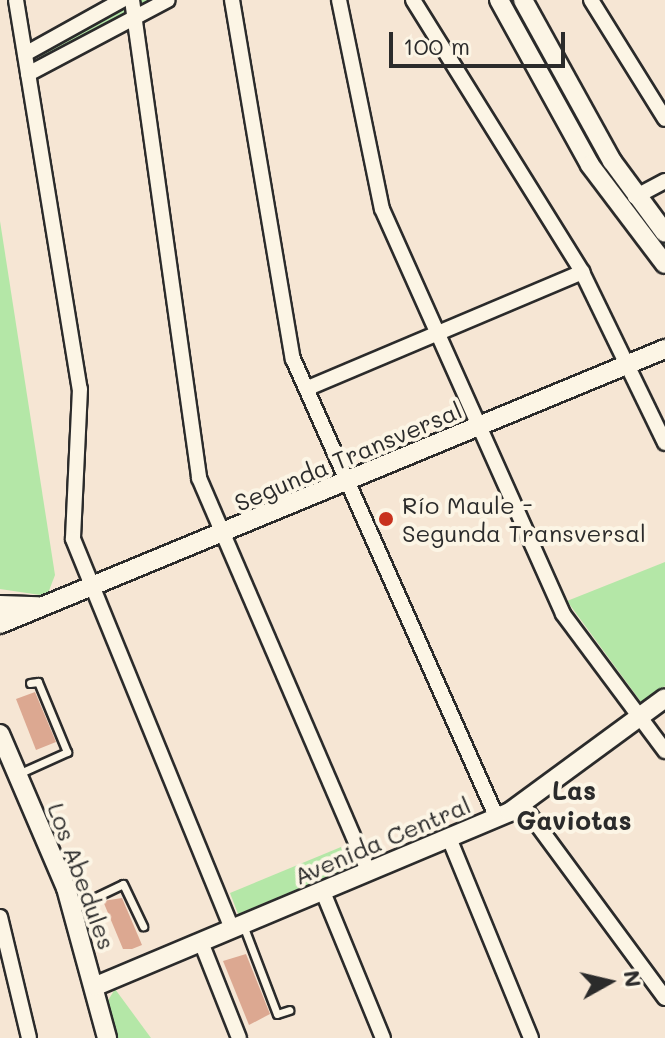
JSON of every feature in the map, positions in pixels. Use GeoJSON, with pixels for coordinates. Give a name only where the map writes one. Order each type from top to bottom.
{"type":"FeatureCollection","features":[{"type":"Feature","properties":{"kind":"street"},"geometry":{"type":"LineString","coordinates":[[16,0],[80,389],[72,528],[89,589],[238,927]]}},
{"type":"Feature","properties":{"kind":"street"},"geometry":{"type":"LineString","coordinates":[[25,54],[122,0]]}},
{"type":"Feature","properties":{"kind":"street"},"geometry":{"type":"LineString","coordinates":[[132,0],[199,478],[270,653],[309,720],[369,872]]}},
{"type":"Feature","properties":{"kind":"street"},"geometry":{"type":"LineString","coordinates":[[28,74],[168,0]]}},
{"type":"Feature","properties":{"kind":"street"},"geometry":{"type":"LineString","coordinates":[[232,0],[283,320],[308,388],[353,481],[497,818]]}},
{"type":"Feature","properties":{"kind":"street"},"geometry":{"type":"LineString","coordinates":[[339,0],[371,181],[483,426],[563,614],[665,751]]}},
{"type":"Feature","properties":{"kind":"street"},"geometry":{"type":"LineString","coordinates":[[413,0],[582,272],[631,363],[665,443]]}},
{"type":"Feature","properties":{"kind":"street"},"geometry":{"type":"LineString","coordinates":[[499,0],[596,175],[665,264]]}},
{"type":"Feature","properties":{"kind":"street"},"geometry":{"type":"LineString","coordinates":[[523,0],[635,197],[665,233]]}},
{"type":"Feature","properties":{"kind":"street"},"geometry":{"type":"LineString","coordinates":[[591,0],[665,119]]}},
{"type":"Feature","properties":{"kind":"street"},"geometry":{"type":"LineString","coordinates":[[635,197],[665,181]]}},
{"type":"Feature","properties":{"kind":"street"},"geometry":{"type":"LineString","coordinates":[[308,388],[582,272]]}},
{"type":"Feature","properties":{"kind":"street","name":"Segunda Transversal"},"geometry":{"type":"LineString","coordinates":[[0,624],[353,481],[665,349]]}},
{"type":"Feature","properties":{"kind":"street"},"geometry":{"type":"LineString","coordinates":[[0,605],[49,605]]}},
{"type":"Feature","properties":{"kind":"street","name":"Avenida Central"},"geometry":{"type":"LineString","coordinates":[[96,986],[497,818],[522,804],[665,698]]}},
{"type":"Feature","properties":{"kind":"street","name":"Los Abedules"},"geometry":{"type":"LineString","coordinates":[[0,734],[73,908],[96,986],[107,1038]]}},
{"type":"Feature","properties":{"kind":"street"},"geometry":{"type":"LineString","coordinates":[[522,804],[665,998]]}},
{"type":"Feature","properties":{"kind":"street"},"geometry":{"type":"LineString","coordinates":[[449,838],[531,1038]]}},
{"type":"Feature","properties":{"kind":"street"},"geometry":{"type":"LineString","coordinates":[[323,892],[383,1038]]}},
{"type":"Feature","properties":{"kind":"street"},"geometry":{"type":"LineString","coordinates":[[0,917],[29,1038]]}},
{"type":"Feature","properties":{"kind":"street"},"geometry":{"type":"LineString","coordinates":[[201,942],[239,1038]]}},
{"type":"Feature","properties":{"kind":"lane"},"geometry":{"type":"LineString","coordinates":[[18,774],[67,752],[38,682],[30,683]]}},
{"type":"Feature","properties":{"kind":"lane"},"geometry":{"type":"LineString","coordinates":[[73,908],[123,884],[143,926]]}},
{"type":"Feature","properties":{"kind":"lane"},"geometry":{"type":"LineString","coordinates":[[238,927],[277,1014],[289,1010]]}},
{"type":"Feature","properties":{"kind":"green space"},"geometry":{"type":"Polygon","coordinates":[[[134,0],[157,0],[42,60],[40,49],[134,0]]]}},
{"type":"Feature","properties":{"kind":"green space"},"geometry":{"type":"Polygon","coordinates":[[[508,0],[515,0],[665,241],[665,253],[599,165],[508,0]]]}},
{"type":"Feature","properties":{"kind":"green space"},"geometry":{"type":"Polygon","coordinates":[[[0,221],[55,575],[47,596],[0,589],[0,221]]]}},
{"type":"Feature","properties":{"kind":"green space"},"geometry":{"type":"Polygon","coordinates":[[[665,562],[665,686],[641,702],[567,601],[665,562]]]}},
{"type":"Feature","properties":{"kind":"green space"},"geometry":{"type":"Polygon","coordinates":[[[341,847],[348,868],[238,914],[230,893],[341,847]]]}},
{"type":"Feature","properties":{"kind":"green space"},"geometry":{"type":"Polygon","coordinates":[[[115,989],[151,1038],[115,1038],[107,1002],[115,989]]]}},
{"type":"Feature","properties":{"kind":"building"},"geometry":{"type":"Polygon","coordinates":[[[35,692],[56,742],[36,750],[16,699],[35,692]]]}},
{"type":"Feature","properties":{"kind":"building"},"geometry":{"type":"Polygon","coordinates":[[[122,898],[142,945],[132,949],[123,949],[103,901],[122,898]]]}},
{"type":"Feature","properties":{"kind":"building"},"geometry":{"type":"Polygon","coordinates":[[[246,954],[270,1014],[249,1025],[223,961],[246,954]]]}},
{"type":"Feature","properties":{"kind":"place","name":"Río Maule - Segunda Transversal"},"geometry":{"type":"Point","coordinates":[386,519]}},
{"type":"Feature","properties":{"kind":"district","name":"Las Gaviotas"},"geometry":{"type":"Point","coordinates":[574,806]}}]}
